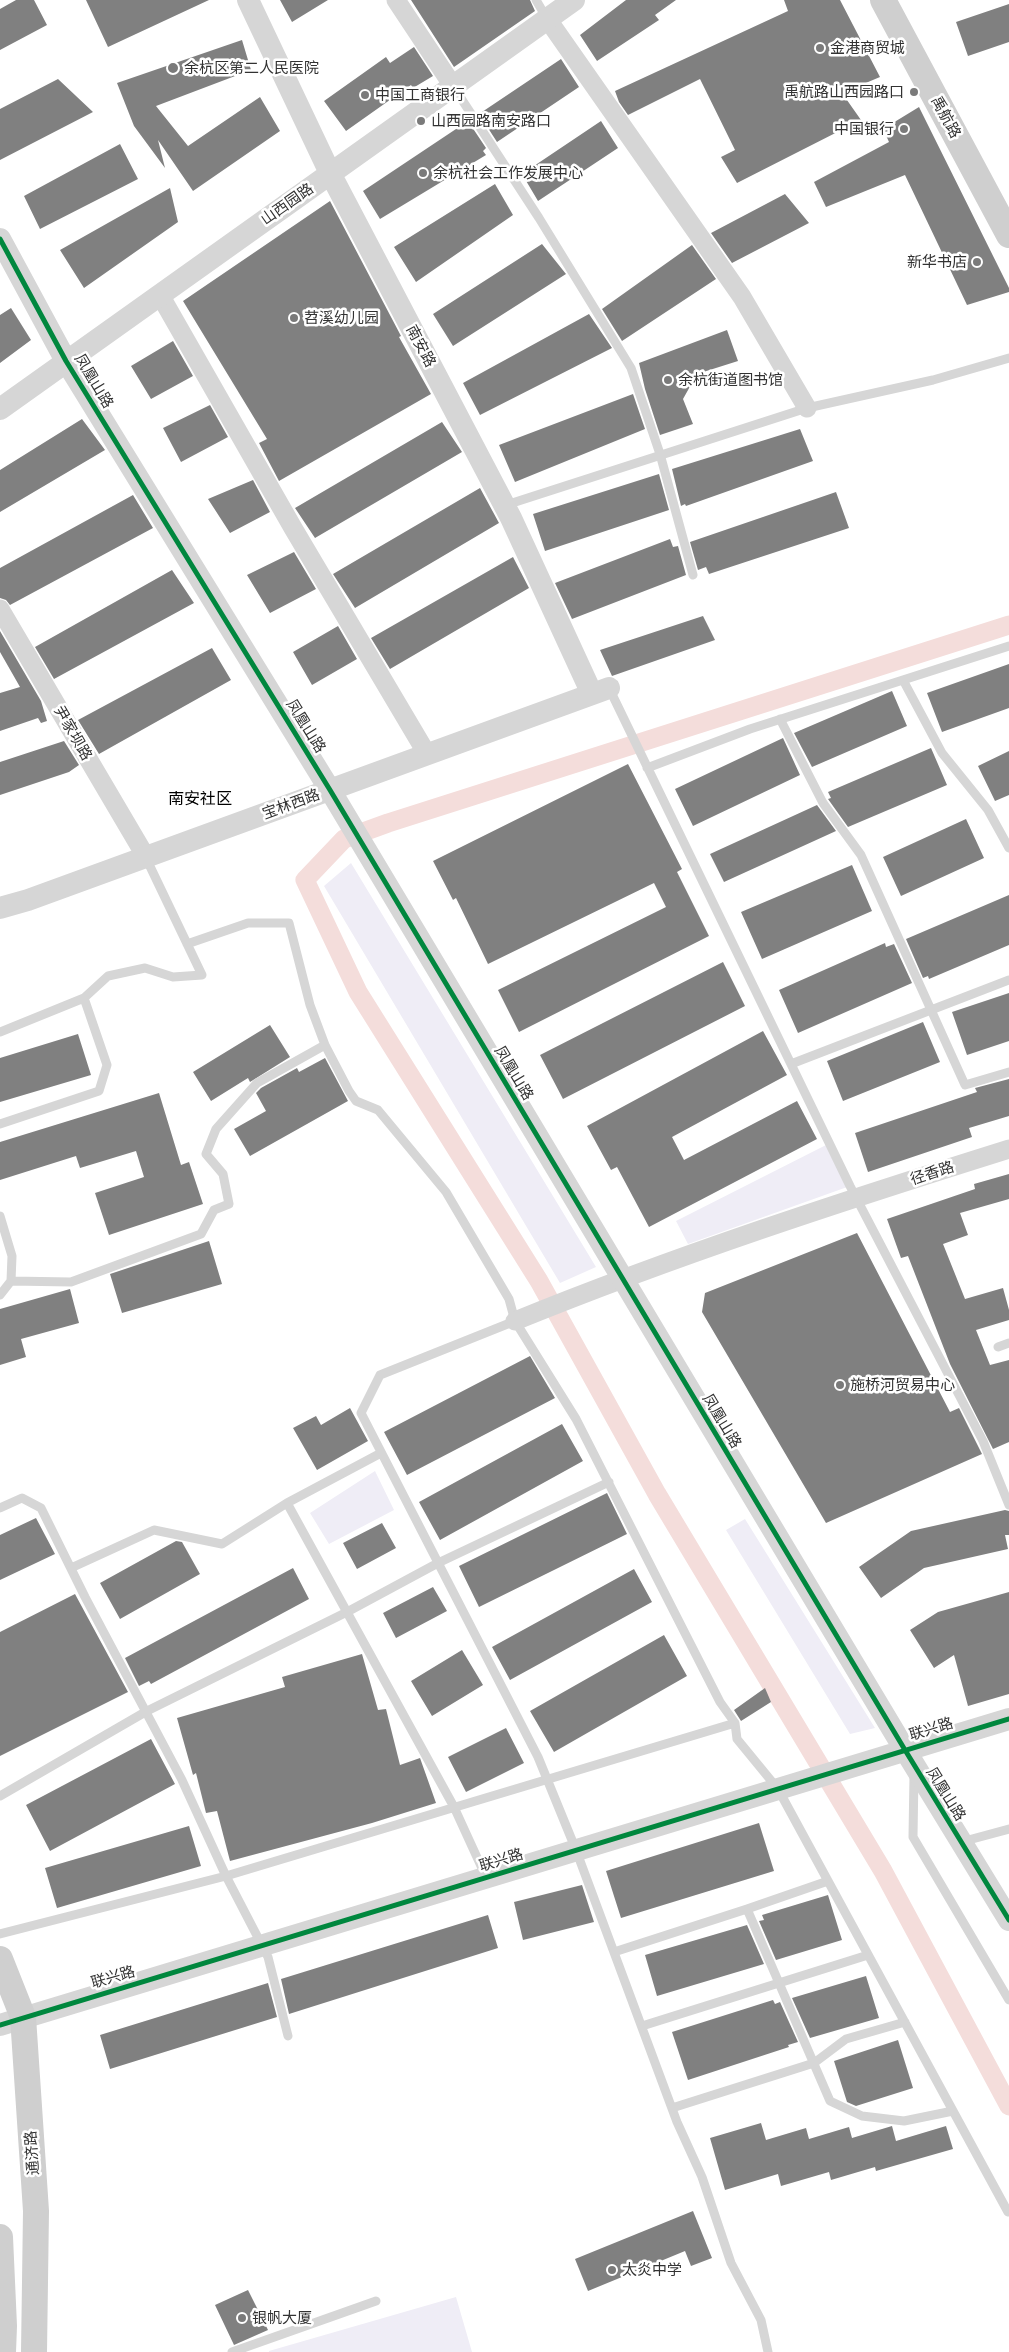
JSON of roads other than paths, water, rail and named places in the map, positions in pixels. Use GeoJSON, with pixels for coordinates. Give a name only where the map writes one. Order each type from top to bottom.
{"type":"FeatureCollection","features":[{"type":"Feature","properties":{"kind":"main road","name":"禹航路"},"geometry":{"type":"LineString","coordinates":[[882,0],[1009,235]]}},
{"type":"Feature","properties":{"kind":"main road","name":"禹航路"},"geometry":{"type":"LineString","coordinates":[[902,0],[960,113],[1009,197]]}},
{"type":"Feature","properties":{"kind":"main road","name":"通济路"},"geometry":{"type":"LineString","coordinates":[[0,1959],[11,2021],[36,2211],[34,2352]]}},
{"type":"Feature","properties":{"kind":"main road"},"geometry":{"type":"LineString","coordinates":[[0,2237],[3,2352]]}},
{"type":"Feature","properties":{"kind":"street","name":"南安路"},"geometry":{"type":"LineString","coordinates":[[248,0],[330,173],[600,691]]}},
{"type":"Feature","properties":{"kind":"street"},"geometry":{"type":"LineString","coordinates":[[396,0],[453,86]]}},
{"type":"Feature","properties":{"kind":"street","name":"山西园路"},"geometry":{"type":"LineString","coordinates":[[0,409],[574,0]]}},
{"type":"Feature","properties":{"kind":"street"},"geometry":{"type":"LineString","coordinates":[[547,18],[742,297],[807,408]]}},
{"type":"Feature","properties":{"kind":"street","name":"凤凰山路"},"geometry":{"type":"LineString","coordinates":[[0,239],[66,361],[351,824],[909,1758],[1009,1920]]}},
{"type":"Feature","properties":{"kind":"street"},"geometry":{"type":"LineString","coordinates":[[160,295],[293,528],[427,754]]}},
{"type":"Feature","properties":{"kind":"street","name":"尹家坝路"},"geometry":{"type":"LineString","coordinates":[[0,609],[146,857]]}},
{"type":"Feature","properties":{"kind":"street","name":"宝林西路"},"geometry":{"type":"LineString","coordinates":[[0,908],[28,900],[600,691]]}},
{"type":"Feature","properties":{"kind":"street","name":"径香路"},"geometry":{"type":"LineString","coordinates":[[523,1317],[622,1277],[856,1197],[1009,1149]]}},
{"type":"Feature","properties":{"kind":"street","name":"联兴路"},"geometry":{"type":"LineString","coordinates":[[11,2021],[864,1763],[909,1758],[1009,1718]]}},
{"type":"Feature","properties":{"kind":"lane"},"geometry":{"type":"LineString","coordinates":[[536,0],[547,18]]}},
{"type":"Feature","properties":{"kind":"lane"},"geometry":{"type":"LineString","coordinates":[[453,86],[539,218],[631,368],[660,454],[693,575]]}},
{"type":"Feature","properties":{"kind":"lane"},"geometry":{"type":"LineString","coordinates":[[504,505],[807,408],[933,380],[1009,358]]}},
{"type":"Feature","properties":{"kind":"lane"},"geometry":{"type":"LineString","coordinates":[[647,768],[780,719],[1009,646]]}},
{"type":"Feature","properties":{"kind":"lane"},"geometry":{"type":"LineString","coordinates":[[902,680],[942,753],[988,810],[1009,848]]}},
{"type":"Feature","properties":{"kind":"lane"},"geometry":{"type":"LineString","coordinates":[[600,691],[629,731],[643,758],[856,1197],[983,1441],[1009,1504]]}},
{"type":"Feature","properties":{"kind":"lane"},"geometry":{"type":"LineString","coordinates":[[780,719],[823,803],[861,855],[965,1085],[1009,1072]]}},
{"type":"Feature","properties":{"kind":"lane"},"geometry":{"type":"LineString","coordinates":[[0,1032],[84,998],[108,976],[145,968],[173,977],[202,975],[146,857]]}},
{"type":"Feature","properties":{"kind":"lane"},"geometry":{"type":"LineString","coordinates":[[187,944],[248,923],[289,923],[310,1005],[325,1045],[356,1101],[378,1110],[446,1192],[509,1299],[523,1317],[720,1702],[734,1723],[737,1739],[782,1788],[828,1881],[1008,2212]]}},
{"type":"Feature","properties":{"kind":"lane"},"geometry":{"type":"LineString","coordinates":[[791,1064],[1009,980]]}},
{"type":"Feature","properties":{"kind":"lane"},"geometry":{"type":"LineString","coordinates":[[0,1124],[99,1092],[107,1065],[84,998]]}},
{"type":"Feature","properties":{"kind":"lane"},"geometry":{"type":"LineString","coordinates":[[11,1281],[71,1282],[201,1234],[214,1210],[229,1204],[223,1174],[206,1154],[216,1129],[257,1083],[325,1045]]}},
{"type":"Feature","properties":{"kind":"lane"},"geometry":{"type":"LineString","coordinates":[[0,1217],[12,1256],[11,1281],[0,1295]]}},
{"type":"Feature","properties":{"kind":"lane"},"geometry":{"type":"LineString","coordinates":[[523,1317],[380,1375],[361,1413],[538,1757],[576,1850],[672,2108],[702,2177],[731,2263],[761,2320],[768,2352]]}},
{"type":"Feature","properties":{"kind":"lane"},"geometry":{"type":"LineString","coordinates":[[998,1347],[1009,1343]]}},
{"type":"Feature","properties":{"kind":"lane"},"geometry":{"type":"LineString","coordinates":[[71,1568],[154,1530],[222,1544],[287,1503],[381,1453]]}},
{"type":"Feature","properties":{"kind":"lane"},"geometry":{"type":"LineString","coordinates":[[0,1796],[146,1711],[347,1612],[438,1563],[608,1482]]}},
{"type":"Feature","properties":{"kind":"lane"},"geometry":{"type":"LineString","coordinates":[[0,1508],[22,1498],[42,1508],[71,1568],[182,1780],[226,1876],[268,1957],[288,2036]]}},
{"type":"Feature","properties":{"kind":"lane"},"geometry":{"type":"LineString","coordinates":[[287,1503],[454,1807],[486,1878]]}},
{"type":"Feature","properties":{"kind":"lane"},"geometry":{"type":"LineString","coordinates":[[0,1934],[226,1876],[734,1723]]}},
{"type":"Feature","properties":{"kind":"lane"},"geometry":{"type":"LineString","coordinates":[[909,1758],[913,1837],[1009,2000]]}},
{"type":"Feature","properties":{"kind":"lane"},"geometry":{"type":"LineString","coordinates":[[961,1842],[1009,1829]]}},
{"type":"Feature","properties":{"kind":"lane"},"geometry":{"type":"LineString","coordinates":[[614,1952],[828,1881]]}},
{"type":"Feature","properties":{"kind":"lane"},"geometry":{"type":"LineString","coordinates":[[747,1909],[830,2101],[862,2116],[904,2121],[953,2111]]}},
{"type":"Feature","properties":{"kind":"lane"},"geometry":{"type":"LineString","coordinates":[[642,2026],[868,1955]]}},
{"type":"Feature","properties":{"kind":"lane"},"geometry":{"type":"LineString","coordinates":[[672,2108],[814,2063],[846,2039],[905,2022]]}},
{"type":"Feature","properties":{"kind":"lane"},"geometry":{"type":"LineString","coordinates":[[232,2352],[376,2301]]}},
{"type":"Feature","properties":{"kind":"waterway"},"geometry":{"type":"LineString","coordinates":[[1009,625],[388,823],[344,839],[305,880],[358,992],[539,1281],[657,1494],[883,1871],[1009,2106]]}},
{"type":"Feature","properties":{"kind":"place","name":"金港商贸城"},"geometry":{"type":"Point","coordinates":[820,48]}},
{"type":"Feature","properties":{"kind":"place","name":"余杭区第二人民医院"},"geometry":{"type":"Point","coordinates":[173,68]}},
{"type":"Feature","properties":{"kind":"place","name":"禹航路山西园路口"},"geometry":{"type":"Point","coordinates":[914,92]}},
{"type":"Feature","properties":{"kind":"place","name":"中国工商银行"},"geometry":{"type":"Point","coordinates":[365,95]}},
{"type":"Feature","properties":{"kind":"place","name":"山西园路南安路口"},"geometry":{"type":"Point","coordinates":[421,121]}},
{"type":"Feature","properties":{"kind":"place","name":"中国银行"},"geometry":{"type":"Point","coordinates":[904,129]}},
{"type":"Feature","properties":{"kind":"place","name":"余杭社会工作发展中心"},"geometry":{"type":"Point","coordinates":[423,173]}},
{"type":"Feature","properties":{"kind":"place","name":"新华书店"},"geometry":{"type":"Point","coordinates":[977,262]}},
{"type":"Feature","properties":{"kind":"place","name":"苕溪幼儿园"},"geometry":{"type":"Point","coordinates":[294,318]}},
{"type":"Feature","properties":{"kind":"place","name":"余杭街道图书馆"},"geometry":{"type":"Point","coordinates":[668,380]}},
{"type":"Feature","properties":{"kind":"place","name":"施桥河贸易中心"},"geometry":{"type":"Point","coordinates":[840,1385]}},
{"type":"Feature","properties":{"kind":"place","name":"太炎中学"},"geometry":{"type":"Point","coordinates":[612,2270]}},
{"type":"Feature","properties":{"kind":"place","name":"银帆大厦"},"geometry":{"type":"Point","coordinates":[242,2318]}},
{"type":"Feature","properties":{"kind":"district","name":"南安社区"},"geometry":{"type":"Point","coordinates":[200,799]}}]}
